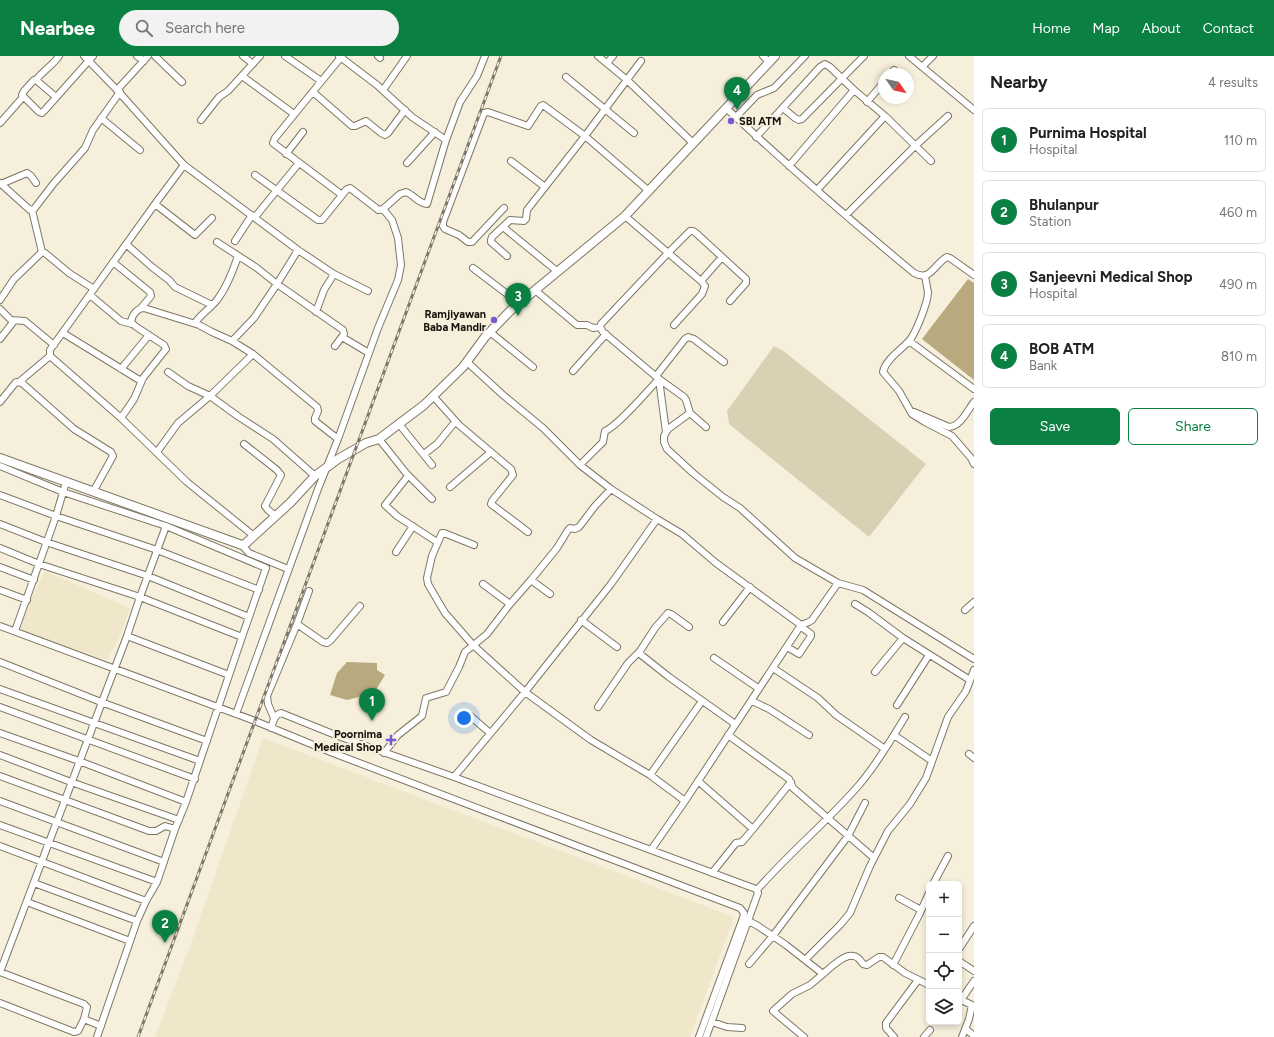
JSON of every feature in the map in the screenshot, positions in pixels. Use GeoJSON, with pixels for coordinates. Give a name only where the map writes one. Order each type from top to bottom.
{"type":"FeatureCollection","features":[{"type":"Feature","properties":{"kind":"street"},"geometry":{"type":"LineString","coordinates":[[0,123],[23,98],[22,93],[43,71],[55,62],[59,56]]}},
{"type":"Feature","properties":{"kind":"street"},"geometry":{"type":"LineString","coordinates":[[137,56],[144,61]]}},
{"type":"Feature","properties":{"kind":"street"},"geometry":{"type":"LineString","coordinates":[[32,210],[85,148],[93,130],[118,91],[148,56]]}},
{"type":"Feature","properties":{"kind":"street"},"geometry":{"type":"LineString","coordinates":[[156,56],[182,82]]}},
{"type":"Feature","properties":{"kind":"street"},"geometry":{"type":"LineString","coordinates":[[243,56],[253,64]]}},
{"type":"Feature","properties":{"kind":"street"},"geometry":{"type":"LineString","coordinates":[[201,120],[219,97],[228,91],[260,56]]}},
{"type":"Feature","properties":{"kind":"street"},"geometry":{"type":"LineString","coordinates":[[285,56],[322,81]]}},
{"type":"Feature","properties":{"kind":"street"},"geometry":{"type":"LineString","coordinates":[[342,195],[286,154],[275,145],[274,140],[341,56],[405,110],[446,140]]}},
{"type":"Feature","properties":{"kind":"street"},"geometry":{"type":"LineString","coordinates":[[383,90],[408,56]]}},
{"type":"Feature","properties":{"kind":"street"},"geometry":{"type":"LineString","coordinates":[[255,175],[320,220],[348,189],[352,188],[378,210],[383,209],[400,194],[406,192],[412,194],[422,203],[427,204],[446,140],[460,102],[477,76],[485,56]]}},
{"type":"Feature","properties":{"kind":"street"},"geometry":{"type":"LineString","coordinates":[[598,56],[627,80],[693,143]]}},
{"type":"Feature","properties":{"kind":"street"},"geometry":{"type":"LineString","coordinates":[[607,64],[613,56]]}},
{"type":"Feature","properties":{"kind":"street"},"geometry":{"type":"LineString","coordinates":[[735,118],[757,95],[774,88],[805,56]]}},
{"type":"Feature","properties":{"kind":"street"},"geometry":{"type":"LineString","coordinates":[[783,108],[795,118],[799,120],[802,119],[864,56]]}},
{"type":"Feature","properties":{"kind":"street"},"geometry":{"type":"LineString","coordinates":[[922,67],[933,56]]}},
{"type":"Feature","properties":{"kind":"street"},"geometry":{"type":"LineString","coordinates":[[23,98],[42,112],[44,111],[88,57],[184,165],[298,250],[334,274],[368,291]]}},
{"type":"Feature","properties":{"kind":"street"},"geometry":{"type":"LineString","coordinates":[[914,57],[922,67],[974,110]]}},
{"type":"Feature","properties":{"kind":"street"},"geometry":{"type":"LineString","coordinates":[[242,545],[248,542],[276,516],[315,476],[338,458],[366,443],[379,439],[424,406],[467,362],[490,332],[519,303],[625,216],[726,108],[769,58]]}},
{"type":"Feature","properties":{"kind":"street"},"geometry":{"type":"LineString","coordinates":[[507,256],[493,245],[491,240],[510,220],[524,221],[526,219],[527,210],[641,61]]}},
{"type":"Feature","properties":{"kind":"street"},"geometry":{"type":"LineString","coordinates":[[756,137],[820,67],[825,64],[867,102],[885,116],[931,161]]}},
{"type":"Feature","properties":{"kind":"street"},"geometry":{"type":"LineString","coordinates":[[242,76],[294,114]]}},
{"type":"Feature","properties":{"kind":"street"},"geometry":{"type":"LineString","coordinates":[[566,77],[634,132]]}},
{"type":"Feature","properties":{"kind":"street"},"geometry":{"type":"LineString","coordinates":[[36,80],[56,97]]}},
{"type":"Feature","properties":{"kind":"street"},"geometry":{"type":"LineString","coordinates":[[867,102],[878,89]]}},
{"type":"Feature","properties":{"kind":"street"},"geometry":{"type":"LineString","coordinates":[[788,166],[854,90]]}},
{"type":"Feature","properties":{"kind":"street"},"geometry":{"type":"LineString","coordinates":[[312,92],[352,126],[366,121],[385,135],[405,110]]}},
{"type":"Feature","properties":{"kind":"street"},"geometry":{"type":"LineString","coordinates":[[504,208],[472,242],[468,242],[459,235],[445,229],[443,226],[446,214],[484,113],[488,112],[526,126],[532,123],[543,105],[585,136],[649,191]]}},
{"type":"Feature","properties":{"kind":"street"},"geometry":{"type":"LineString","coordinates":[[726,108],[788,166],[914,273],[919,276],[925,276],[940,260],[947,257],[974,275]]}},
{"type":"Feature","properties":{"kind":"street"},"geometry":{"type":"LineString","coordinates":[[817,190],[885,116]]}},
{"type":"Feature","properties":{"kind":"street"},"geometry":{"type":"LineString","coordinates":[[846,215],[915,146],[948,116]]}},
{"type":"Feature","properties":{"kind":"street"},"geometry":{"type":"LineString","coordinates":[[101,118],[140,150]]}},
{"type":"Feature","properties":{"kind":"street"},"geometry":{"type":"LineString","coordinates":[[286,154],[303,132]]}},
{"type":"Feature","properties":{"kind":"street"},"geometry":{"type":"LineString","coordinates":[[407,163],[435,132]]}},
{"type":"Feature","properties":{"kind":"street"},"geometry":{"type":"LineString","coordinates":[[511,161],[545,187]]}},
{"type":"Feature","properties":{"kind":"street"},"geometry":{"type":"LineString","coordinates":[[235,241],[253,216],[299,163]]}},
{"type":"Feature","properties":{"kind":"street"},"geometry":{"type":"LineString","coordinates":[[184,165],[50,350],[50,356],[121,418],[187,482],[254,536]]}},
{"type":"Feature","properties":{"kind":"street"},"geometry":{"type":"LineString","coordinates":[[32,210],[27,208],[0,183],[27,173],[36,182]]}},
{"type":"Feature","properties":{"kind":"street"},"geometry":{"type":"LineString","coordinates":[[155,204],[195,235],[212,218]]}},
{"type":"Feature","properties":{"kind":"street"},"geometry":{"type":"LineString","coordinates":[[236,714],[288,569],[398,280],[401,264],[400,248],[391,218],[383,209]]}},
{"type":"Feature","properties":{"kind":"street"},"geometry":{"type":"LineString","coordinates":[[32,210],[42,252],[92,292],[121,321],[132,324],[164,345],[166,349],[141,381],[134,399],[121,418]]}},
{"type":"Feature","properties":{"kind":"street"},"geometry":{"type":"LineString","coordinates":[[625,216],[705,286],[704,290],[674,326]]}},
{"type":"Feature","properties":{"kind":"street"},"geometry":{"type":"LineString","coordinates":[[503,227],[558,272]]}},
{"type":"Feature","properties":{"kind":"street"},"geometry":{"type":"LineString","coordinates":[[600,327],[601,324],[690,231],[693,231],[746,281],[746,283],[730,300]]}},
{"type":"Feature","properties":{"kind":"street"},"geometry":{"type":"LineString","coordinates":[[217,242],[257,268],[277,284],[343,330],[344,334],[335,346]]}},
{"type":"Feature","properties":{"kind":"street"},"geometry":{"type":"LineString","coordinates":[[126,244],[152,268],[169,280],[173,286],[212,305]]}},
{"type":"Feature","properties":{"kind":"street"},"geometry":{"type":"LineString","coordinates":[[232,340],[254,318],[298,250]]}},
{"type":"Feature","properties":{"kind":"street"},"geometry":{"type":"LineString","coordinates":[[0,300],[14,279],[42,252]]}},
{"type":"Feature","properties":{"kind":"street"},"geometry":{"type":"LineString","coordinates":[[195,323],[217,300],[229,280],[238,256]]}},
{"type":"Feature","properties":{"kind":"street"},"geometry":{"type":"LineString","coordinates":[[701,281],[722,257]]}},
{"type":"Feature","properties":{"kind":"street"},"geometry":{"type":"LineString","coordinates":[[113,262],[150,292],[151,296],[131,319],[132,324]]}},
{"type":"Feature","properties":{"kind":"street"},"geometry":{"type":"LineString","coordinates":[[473,268],[519,303]]}},
{"type":"Feature","properties":{"kind":"street"},"geometry":{"type":"LineString","coordinates":[[316,312],[324,290],[334,274]]}},
{"type":"Feature","properties":{"kind":"street"},"geometry":{"type":"LineString","coordinates":[[925,276],[928,293],[924,312],[910,341],[898,350],[884,368],[883,372],[899,391],[912,414],[952,436],[971,458],[974,464]]}},
{"type":"Feature","properties":{"kind":"street"},"geometry":{"type":"LineString","coordinates":[[535,290],[577,325],[587,325],[593,328],[600,327]]}},
{"type":"Feature","properties":{"kind":"street"},"geometry":{"type":"LineString","coordinates":[[142,308],[195,323],[232,340],[252,354],[317,407],[318,412],[315,418],[316,421],[338,439]]}},
{"type":"Feature","properties":{"kind":"street"},"geometry":{"type":"LineString","coordinates":[[0,310],[14,321],[25,321],[54,345]]}},
{"type":"Feature","properties":{"kind":"street"},"geometry":{"type":"LineString","coordinates":[[0,339],[14,321]]}},
{"type":"Feature","properties":{"kind":"street"},"geometry":{"type":"LineString","coordinates":[[600,327],[606,334],[657,378],[684,397],[690,413],[706,427]]}},
{"type":"Feature","properties":{"kind":"street"},"geometry":{"type":"LineString","coordinates":[[490,332],[532,367]]}},
{"type":"Feature","properties":{"kind":"street"},"geometry":{"type":"LineString","coordinates":[[63,333],[141,381]]}},
{"type":"Feature","properties":{"kind":"street"},"geometry":{"type":"LineString","coordinates":[[573,371],[606,334]]}},
{"type":"Feature","properties":{"kind":"street"},"geometry":{"type":"LineString","coordinates":[[121,369],[149,335]]}},
{"type":"Feature","properties":{"kind":"street"},"geometry":{"type":"LineString","coordinates":[[342,337],[369,353]]}},
{"type":"Feature","properties":{"kind":"street"},"geometry":{"type":"LineString","coordinates":[[580,465],[603,442],[605,431],[614,425],[657,378],[685,339],[688,337],[694,339],[724,362]]}},
{"type":"Feature","properties":{"kind":"street"},"geometry":{"type":"LineString","coordinates":[[910,341],[974,389]]}},
{"type":"Feature","properties":{"kind":"street"},"geometry":{"type":"LineString","coordinates":[[156,452],[178,422],[210,396],[252,354]]}},
{"type":"Feature","properties":{"kind":"street"},"geometry":{"type":"LineString","coordinates":[[0,402],[13,385],[19,382],[50,356]]}},
{"type":"Feature","properties":{"kind":"street"},"geometry":{"type":"LineString","coordinates":[[467,362],[503,395],[544,428],[580,465],[611,489],[682,534],[716,562],[811,634],[799,654],[786,647]]}},
{"type":"Feature","properties":{"kind":"street"},"geometry":{"type":"LineString","coordinates":[[168,372],[188,386],[210,396],[239,417],[273,438],[315,476]]}},
{"type":"Feature","properties":{"kind":"street"},"geometry":{"type":"LineString","coordinates":[[657,378],[666,432],[664,442],[665,446],[693,473],[723,497],[740,508],[795,558],[838,583],[863,590],[974,659]]}},
{"type":"Feature","properties":{"kind":"street"},"geometry":{"type":"LineString","coordinates":[[19,382],[74,428],[112,454],[93,492]]}},
{"type":"Feature","properties":{"kind":"street"},"geometry":{"type":"LineString","coordinates":[[433,396],[455,422],[511,469],[513,472],[511,478],[491,504],[528,532]]}},
{"type":"Feature","properties":{"kind":"street"},"geometry":{"type":"LineString","coordinates":[[910,410],[949,427],[954,427],[958,424],[974,402]]}},
{"type":"Feature","properties":{"kind":"street"},"geometry":{"type":"LineString","coordinates":[[666,432],[690,413]]}},
{"type":"Feature","properties":{"kind":"street"},"geometry":{"type":"LineString","coordinates":[[424,454],[437,444],[455,422]]}},
{"type":"Feature","properties":{"kind":"street"},"geometry":{"type":"LineString","coordinates":[[400,424],[432,465]]}},
{"type":"Feature","properties":{"kind":"street"},"geometry":{"type":"LineString","coordinates":[[379,439],[408,476],[432,498]]}},
{"type":"Feature","properties":{"kind":"street"},"geometry":{"type":"LineString","coordinates":[[244,444],[277,470],[281,475],[265,506],[276,516]]}},
{"type":"Feature","properties":{"kind":"street"},"geometry":{"type":"LineString","coordinates":[[450,487],[491,452]]}},
{"type":"Feature","properties":{"kind":"street"},"geometry":{"type":"LineString","coordinates":[[0,458],[242,545],[249,553],[288,569]]}},
{"type":"Feature","properties":{"kind":"street"},"geometry":{"type":"LineString","coordinates":[[0,466],[63,492],[166,526],[266,568],[186,802],[157,882],[137,921],[97,1037]]}},
{"type":"Feature","properties":{"kind":"street"},"geometry":{"type":"LineString","coordinates":[[408,476],[385,506],[397,516],[437,542]]}},
{"type":"Feature","properties":{"kind":"street"},"geometry":{"type":"LineString","coordinates":[[15,631],[56,516],[66,482]]}},
{"type":"Feature","properties":{"kind":"street"},"geometry":{"type":"LineString","coordinates":[[384,753],[398,735],[422,716],[426,698],[446,692],[465,652],[490,631],[510,604],[557,548],[568,530],[570,528],[575,529],[579,527],[595,506],[611,489]]}},
{"type":"Feature","properties":{"kind":"street"},"geometry":{"type":"LineString","coordinates":[[0,495],[56,516],[157,550],[259,590]]}},
{"type":"Feature","properties":{"kind":"street"},"geometry":{"type":"LineString","coordinates":[[454,777],[525,692],[611,584],[657,519]]}},
{"type":"Feature","properties":{"kind":"street"},"geometry":{"type":"LineString","coordinates":[[0,524],[46,542],[148,576],[249,617]]}},
{"type":"Feature","properties":{"kind":"street"},"geometry":{"type":"LineString","coordinates":[[0,1003],[76,1032],[84,1019],[87,1007],[84,1004],[0,972],[127,636],[166,526]]}},
{"type":"Feature","properties":{"kind":"street"},"geometry":{"type":"LineString","coordinates":[[396,552],[413,526]]}},
{"type":"Feature","properties":{"kind":"street"},"geometry":{"type":"LineString","coordinates":[[474,545],[444,533],[440,535],[437,542],[430,560],[427,578],[428,584],[445,613],[473,645],[525,692],[597,744],[627,760],[686,801]]}},
{"type":"Feature","properties":{"kind":"street"},"geometry":{"type":"LineString","coordinates":[[0,548],[39,564],[140,597],[242,637]]}},
{"type":"Feature","properties":{"kind":"street"},"geometry":{"type":"LineString","coordinates":[[0,567],[34,580]]}},
{"type":"Feature","properties":{"kind":"street"},"geometry":{"type":"LineString","coordinates":[[531,580],[550,594]]}},
{"type":"Feature","properties":{"kind":"street"},"geometry":{"type":"LineString","coordinates":[[651,850],[686,801],[800,625],[812,620],[838,583]]}},
{"type":"Feature","properties":{"kind":"street"},"geometry":{"type":"LineString","coordinates":[[483,584],[510,604]]}},
{"type":"Feature","properties":{"kind":"street"},"geometry":{"type":"LineString","coordinates":[[723,622],[750,587]]}},
{"type":"Feature","properties":{"kind":"street"},"geometry":{"type":"LineString","coordinates":[[0,590],[27,600]]}},
{"type":"Feature","properties":{"kind":"street"},"geometry":{"type":"LineString","coordinates":[[274,718],[268,704],[267,696],[309,591]]}},
{"type":"Feature","properties":{"kind":"street"},"geometry":{"type":"LineString","coordinates":[[965,610],[974,602]]}},
{"type":"Feature","properties":{"kind":"street"},"geometry":{"type":"LineString","coordinates":[[855,604],[903,638],[970,680]]}},
{"type":"Feature","properties":{"kind":"street"},"geometry":{"type":"LineString","coordinates":[[297,624],[323,642],[327,643],[360,606]]}},
{"type":"Feature","properties":{"kind":"street"},"geometry":{"type":"LineString","coordinates":[[598,707],[628,663],[639,652],[655,628],[668,613],[689,627]]}},
{"type":"Feature","properties":{"kind":"street"},"geometry":{"type":"LineString","coordinates":[[582,620],[617,647]]}},
{"type":"Feature","properties":{"kind":"street"},"geometry":{"type":"LineString","coordinates":[[0,626],[236,714],[740,908],[746,919],[706,1037]]}},
{"type":"Feature","properties":{"kind":"street"},"geometry":{"type":"LineString","coordinates":[[127,636],[229,675]]}},
{"type":"Feature","properties":{"kind":"street"},"geometry":{"type":"LineString","coordinates":[[875,672],[903,638]]}},
{"type":"Feature","properties":{"kind":"street"},"geometry":{"type":"LineString","coordinates":[[639,652],[669,677],[735,724]]}},
{"type":"Feature","properties":{"kind":"street"},"geometry":{"type":"LineString","coordinates":[[897,705],[929,655]]}},
{"type":"Feature","properties":{"kind":"street"},"geometry":{"type":"LineString","coordinates":[[714,658],[758,688]]}},
{"type":"Feature","properties":{"kind":"street"},"geometry":{"type":"LineString","coordinates":[[0,662],[101,702],[207,741]]}},
{"type":"Feature","properties":{"kind":"street"},"geometry":{"type":"LineString","coordinates":[[773,668],[818,698],[836,715],[885,749]]}},
{"type":"Feature","properties":{"kind":"street"},"geometry":{"type":"LineString","coordinates":[[805,960],[840,925],[850,912],[874,858],[888,832],[910,804],[926,778],[948,717],[966,691],[974,670]]}},
{"type":"Feature","properties":{"kind":"street"},"geometry":{"type":"LineString","coordinates":[[0,688],[200,761]]}},
{"type":"Feature","properties":{"kind":"street"},"geometry":{"type":"LineString","coordinates":[[650,775],[702,700]]}},
{"type":"Feature","properties":{"kind":"street"},"geometry":{"type":"LineString","coordinates":[[752,701],[769,709],[809,735]]}},
{"type":"Feature","properties":{"kind":"street"},"geometry":{"type":"LineString","coordinates":[[0,707],[194,779]]}},
{"type":"Feature","properties":{"kind":"street"},"geometry":{"type":"LineString","coordinates":[[271,728],[274,718],[281,713],[338,736],[454,777],[757,890]]}},
{"type":"Feature","properties":{"kind":"street"},"geometry":{"type":"LineString","coordinates":[[468,714],[490,733]]}},
{"type":"Feature","properties":{"kind":"street"},"geometry":{"type":"LineString","coordinates":[[699,1037],[746,919],[758,893],[757,890],[858,786],[885,749],[905,717]]}},
{"type":"Feature","properties":{"kind":"street"},"geometry":{"type":"LineString","coordinates":[[0,733],[79,761],[186,802]]}},
{"type":"Feature","properties":{"kind":"street"},"geometry":{"type":"LineString","coordinates":[[728,735],[789,779],[793,788],[874,858]]}},
{"type":"Feature","properties":{"kind":"street"},"geometry":{"type":"LineString","coordinates":[[894,735],[932,761]]}},
{"type":"Feature","properties":{"kind":"street"},"geometry":{"type":"LineString","coordinates":[[0,755],[179,820]]}},
{"type":"Feature","properties":{"kind":"street"},"geometry":{"type":"LineString","coordinates":[[0,776],[149,832],[156,831],[166,826],[175,829]]}},
{"type":"Feature","properties":{"kind":"street"},"geometry":{"type":"LineString","coordinates":[[698,781],[753,828]]}},
{"type":"Feature","properties":{"kind":"street"},"geometry":{"type":"LineString","coordinates":[[712,873],[736,843],[742,842],[791,782]]}},
{"type":"Feature","properties":{"kind":"street"},"geometry":{"type":"LineString","coordinates":[[0,801],[164,862]]}},
{"type":"Feature","properties":{"kind":"street"},"geometry":{"type":"LineString","coordinates":[[749,964],[848,836],[865,804]]}},
{"type":"Feature","properties":{"kind":"street"},"geometry":{"type":"LineString","coordinates":[[0,825],[157,882]]}},
{"type":"Feature","properties":{"kind":"street"},"geometry":{"type":"LineString","coordinates":[[0,846],[146,901]]}},
{"type":"Feature","properties":{"kind":"street"},"geometry":{"type":"LineString","coordinates":[[935,881],[948,856]]}},
{"type":"Feature","properties":{"kind":"street"},"geometry":{"type":"LineString","coordinates":[[34,882],[137,921]]}},
{"type":"Feature","properties":{"kind":"street"},"geometry":{"type":"LineString","coordinates":[[899,898],[921,910]]}},
{"type":"Feature","properties":{"kind":"street"},"geometry":{"type":"LineString","coordinates":[[893,965],[926,899]]}},
{"type":"Feature","properties":{"kind":"street"},"geometry":{"type":"LineString","coordinates":[[27,902],[130,941]]}},
{"type":"Feature","properties":{"kind":"street"},"geometry":{"type":"LineString","coordinates":[[746,919],[772,936],[823,974]]}},
{"type":"Feature","properties":{"kind":"street"},"geometry":{"type":"LineString","coordinates":[[962,944],[974,926]]}},
{"type":"Feature","properties":{"kind":"street"},"geometry":{"type":"LineString","coordinates":[[804,1037],[773,1011],[792,994],[810,984],[837,962],[849,956],[854,956],[863,964],[867,965],[879,957],[883,957],[893,965],[926,984]]}},
{"type":"Feature","properties":{"kind":"street"},"geometry":{"type":"LineString","coordinates":[[962,963],[974,971]]}},
{"type":"Feature","properties":{"kind":"street"},"geometry":{"type":"LineString","coordinates":[[894,1037],[886,1028],[886,1023],[918,980]]}},
{"type":"Feature","properties":{"kind":"street"},"geometry":{"type":"LineString","coordinates":[[962,997],[974,982]]}},
{"type":"Feature","properties":{"kind":"street"},"geometry":{"type":"LineString","coordinates":[[962,1000],[972,1005],[966,1029],[962,1037]]}},
{"type":"Feature","properties":{"kind":"street"},"geometry":{"type":"LineString","coordinates":[[84,1019],[101,1026]]}},
{"type":"Feature","properties":{"kind":"street"},"geometry":{"type":"LineString","coordinates":[[712,1022],[727,1027],[742,1028]]}},
{"type":"Feature","properties":{"kind":"street"},"geometry":{"type":"LineString","coordinates":[[966,1029],[974,1036]]}},
{"type":"Feature","properties":{"kind":"street"},"geometry":{"type":"LineString","coordinates":[[924,1037],[930,1030]]}},
{"type":"Feature","properties":{"kind":"shaded area"},"geometry":{"type":"Polygon","coordinates":[[[968,279],[974,283],[974,380],[922,339],[968,279]]]}},
{"type":"Feature","properties":{"kind":"shaded area"},"geometry":{"type":"Polygon","coordinates":[[[774,346],[782,350],[926,464],[869,537],[729,424],[727,411],[774,346]]]}},
{"type":"Feature","properties":{"kind":"shaded area"},"geometry":{"type":"Polygon","coordinates":[[[45,571],[130,608],[120,636],[107,660],[20,631],[30,600],[45,571]]]}},
{"type":"Feature","properties":{"kind":"shaded area"},"geometry":{"type":"Polygon","coordinates":[[[347,662],[377,663],[377,670],[385,675],[374,693],[347,700],[330,695],[337,673],[347,662]]]}},
{"type":"Feature","properties":{"kind":"shaded area"},"geometry":{"type":"Polygon","coordinates":[[[263,738],[734,917],[690,1037],[155,1037],[188,952],[263,738]]]}},
{"type":"Feature","properties":{"kind":"railway"},"geometry":{"type":"LineString","coordinates":[[138,1037],[501,56]]}},
{"type":"Feature","properties":{"kind":"place","name":"BOB ATM"},"geometry":{"type":"Point","coordinates":[737,110]}},
{"type":"Feature","properties":{"kind":"place","name":"SBI ATM"},"geometry":{"type":"Point","coordinates":[731,121]}},
{"type":"Feature","properties":{"kind":"place","name":"Sanjeevni Medical Shop"},"geometry":{"type":"Point","coordinates":[518,316]}},
{"type":"Feature","properties":{"kind":"place","name":"Ramjiyawan Baba Mandir"},"geometry":{"type":"Point","coordinates":[494,320]}},
{"type":"Feature","properties":{"kind":"place","name":"Purnima Hospital"},"geometry":{"type":"Point","coordinates":[372,721]}},
{"type":"Feature","properties":{"kind":"place","name":"Poornima Medical Shop"},"geometry":{"type":"Point","coordinates":[391,740]}},
{"type":"Feature","properties":{"kind":"place","name":"Bhulanpur"},"geometry":{"type":"Point","coordinates":[165,943]}}]}
